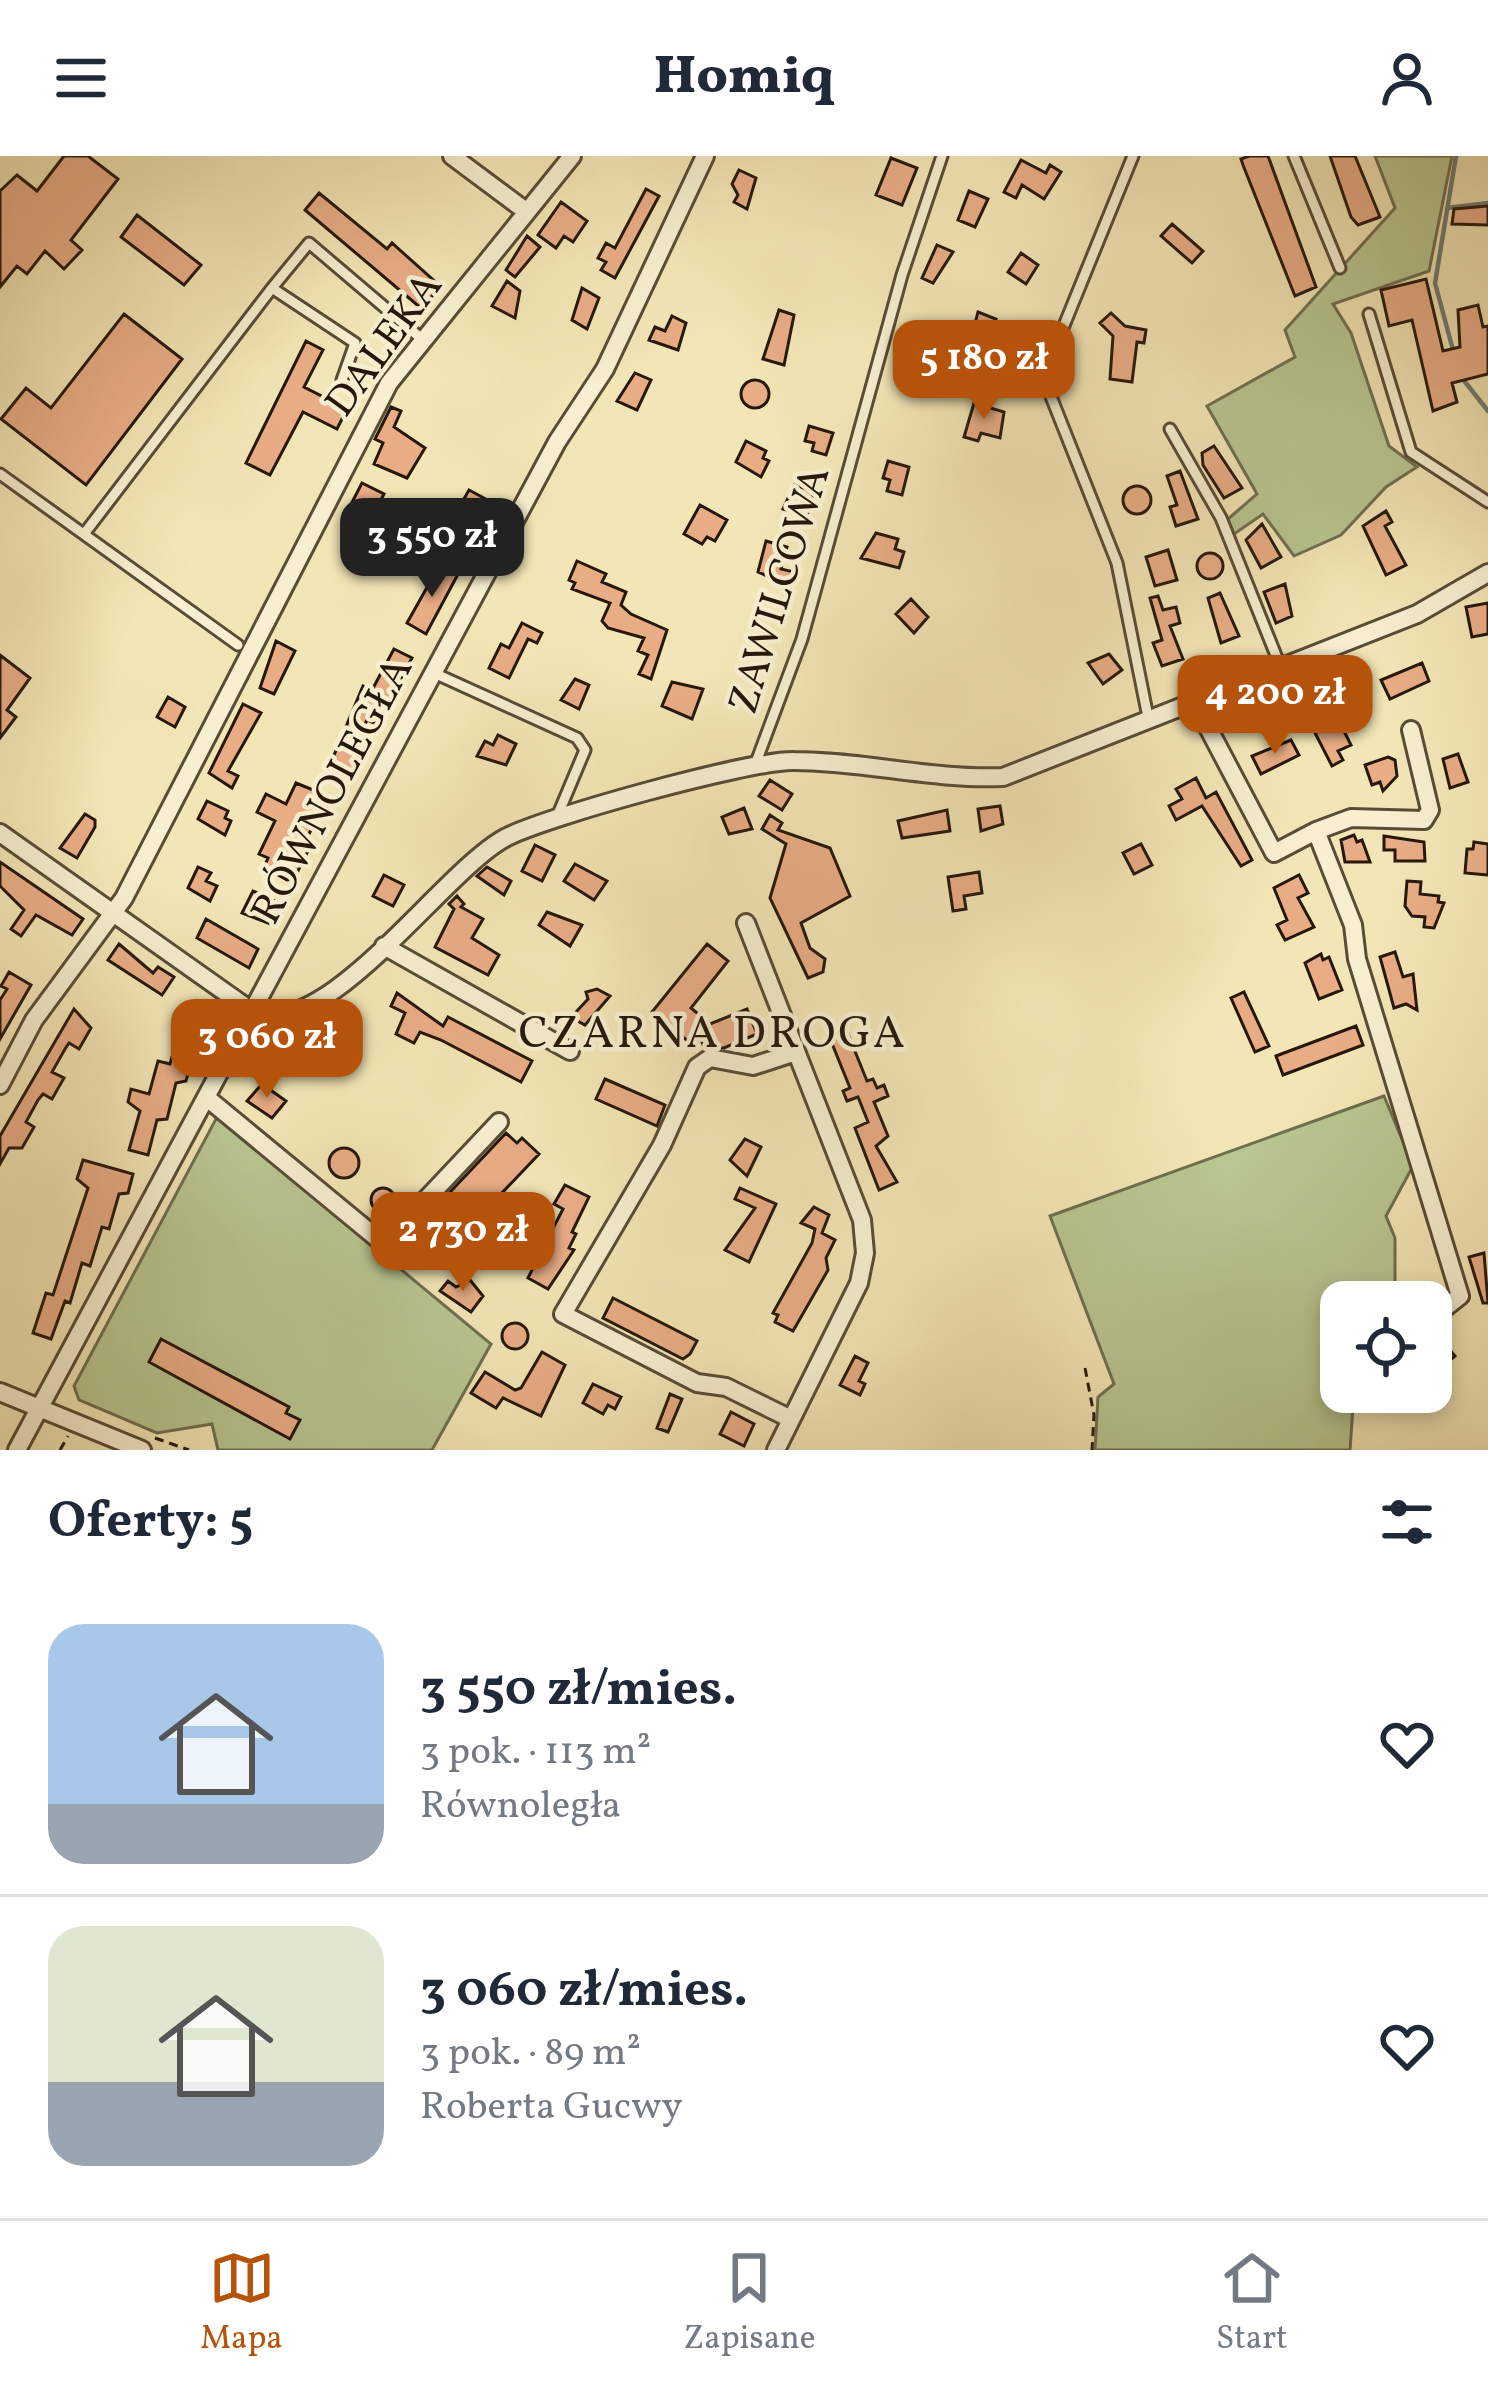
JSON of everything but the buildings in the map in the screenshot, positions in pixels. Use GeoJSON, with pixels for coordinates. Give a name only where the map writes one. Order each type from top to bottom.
{"type":"FeatureCollection","features":[{"type":"Feature","properties":{"kind":"street"},"geometry":{"type":"LineString","coordinates":[[452,156],[526,212]]}},
{"type":"Feature","properties":{"kind":"street","name":"DALEKA"},"geometry":{"type":"LineString","coordinates":[[0,1084],[34,1020],[124,898],[236,684],[356,437],[388,383],[572,156]]}},
{"type":"Feature","properties":{"kind":"street","name":"RÓWNOLEGŁA"},"geometry":{"type":"LineString","coordinates":[[253,1012],[557,442],[605,369],[705,156]]}},
{"type":"Feature","properties":{"kind":"street"},"geometry":{"type":"LineString","coordinates":[[0,832],[253,1012],[266,1017],[298,1013],[321,1000],[384,946],[481,852],[515,832],[755,765],[825,762],[950,778],[1003,777],[1417,614],[1488,573]]}},
{"type":"Feature","properties":{"kind":"street"},"geometry":{"type":"LineString","coordinates":[[1194,701],[1274,854],[1351,818],[1424,820],[1430,810],[1428,790],[1411,730]]}},
{"type":"Feature","properties":{"kind":"street"},"geometry":{"type":"LineString","coordinates":[[1316,831],[1353,925],[1357,959],[1460,1296],[1452,1302]]}},
{"type":"Feature","properties":{"kind":"street"},"geometry":{"type":"LineString","coordinates":[[746,923],[862,1220],[865,1253],[859,1283],[776,1450]]}},
{"type":"Feature","properties":{"kind":"street"},"geometry":{"type":"LineString","coordinates":[[384,946],[570,1052]]}},
{"type":"Feature","properties":{"kind":"street"},"geometry":{"type":"LineString","coordinates":[[17,1450],[253,1012]]}},
{"type":"Feature","properties":{"kind":"street"},"geometry":{"type":"LineString","coordinates":[[791,1419],[726,1387],[676,1373],[563,1314],[662,1144],[697,1066],[710,1058],[753,1066],[796,1052]]}},
{"type":"Feature","properties":{"kind":"street"},"geometry":{"type":"LineString","coordinates":[[207,1098],[384,1244],[499,1121]]}},
{"type":"Feature","properties":{"kind":"street"},"geometry":{"type":"LineString","coordinates":[[0,1392],[142,1450]]}},
{"type":"Feature","properties":{"kind":"lane","name":"ZAWILCOWA"},"geometry":{"type":"LineString","coordinates":[[755,765],[802,639],[902,274],[942,156]]}},
{"type":"Feature","properties":{"kind":"lane"},"geometry":{"type":"LineString","coordinates":[[1133,156],[1052,355],[1048,389],[1117,563],[1148,717]]}},
{"type":"Feature","properties":{"kind":"lane"},"geometry":{"type":"LineString","coordinates":[[1294,156],[1340,268]]}},
{"type":"Feature","properties":{"kind":"lane"},"geometry":{"type":"LineString","coordinates":[[84,534],[309,243],[423,340]]}},
{"type":"Feature","properties":{"kind":"lane"},"geometry":{"type":"LineString","coordinates":[[272,288],[355,344],[342,380]]}},
{"type":"Feature","properties":{"kind":"lane"},"geometry":{"type":"LineString","coordinates":[[1370,314],[1412,452],[1488,502]]}},
{"type":"Feature","properties":{"kind":"lane"},"geometry":{"type":"LineString","coordinates":[[1170,429],[1221,518],[1281,668]]}},
{"type":"Feature","properties":{"kind":"lane"},"geometry":{"type":"LineString","coordinates":[[0,474],[238,644]]}},
{"type":"Feature","properties":{"kind":"lane"},"geometry":{"type":"LineString","coordinates":[[434,674],[577,738],[585,750],[556,821]]}},
{"type":"Feature","properties":{"kind":"path"},"geometry":{"type":"LineString","coordinates":[[1085,1368],[1094,1415],[1092,1450]]}},
{"type":"Feature","properties":{"kind":"green space"},"geometry":{"type":"Polygon","coordinates":[[[1375,156],[1452,156],[1429,271],[1333,304],[1351,333],[1389,446],[1417,467],[1386,487],[1341,535],[1294,556],[1263,514],[1234,534],[1228,519],[1257,494],[1207,406],[1295,357],[1285,330],[1395,208],[1375,156]]]}},
{"type":"Feature","properties":{"kind":"green space"},"geometry":{"type":"Polygon","coordinates":[[[1384,1096],[1413,1166],[1386,1216],[1395,1238],[1395,1281],[1320,1281],[1320,1413],[1353,1413],[1350,1450],[1095,1450],[1098,1397],[1114,1384],[1050,1216],[1384,1096]]]}},
{"type":"Feature","properties":{"kind":"green space"},"geometry":{"type":"Polygon","coordinates":[[[217,1117],[491,1344],[432,1450],[218,1450],[212,1424],[157,1433],[79,1400],[74,1386],[217,1117]]]}},
{"type":"Feature","properties":{"kind":"waterway"},"geometry":{"type":"LineString","coordinates":[[1453,350],[1435,283],[1456,156]]}},
{"type":"Feature","properties":{"kind":"waterway"},"geometry":{"type":"LineString","coordinates":[[1447,208],[1488,203]]}},
{"type":"Feature","properties":{"kind":"waterway"},"geometry":{"type":"LineString","coordinates":[[1462,378],[1488,411]]}},
{"type":"Feature","properties":{"kind":"district","name":"CZARNA DROGA"},"geometry":{"type":"Point","coordinates":[713,1031]}}]}
